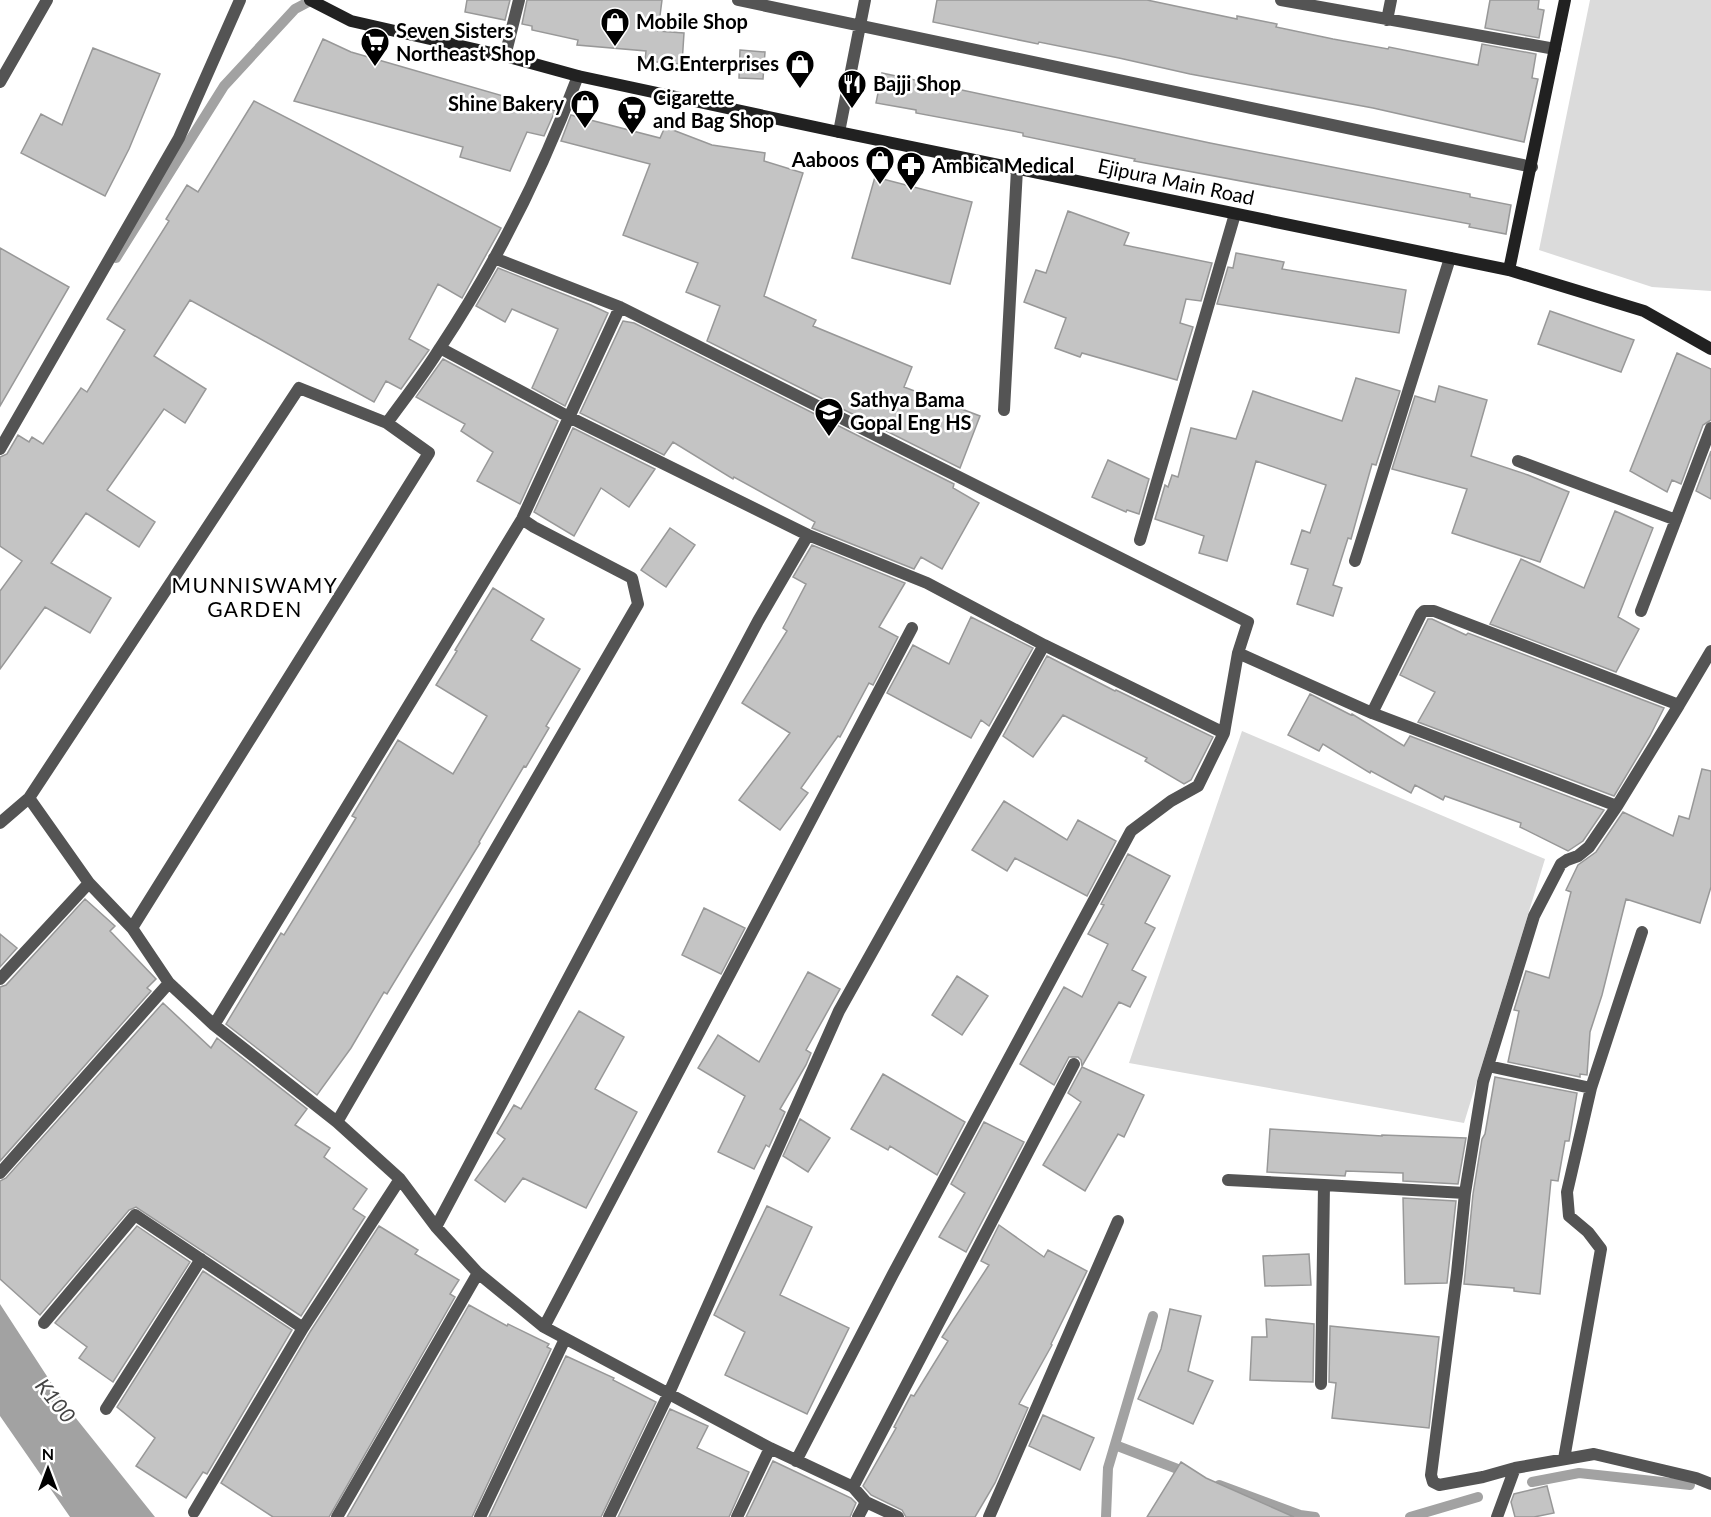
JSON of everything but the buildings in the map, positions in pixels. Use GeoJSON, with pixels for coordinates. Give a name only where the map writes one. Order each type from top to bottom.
{"type":"FeatureCollection","features":[{"type":"Feature","properties":{"kind":"street"},"geometry":{"type":"LineString","coordinates":[[0,82],[46,0]]}},
{"type":"Feature","properties":{"kind":"street"},"geometry":{"type":"LineString","coordinates":[[0,449],[179,138],[240,0]]}},
{"type":"Feature","properties":{"kind":"street","name":"Ejipura Main Road"},"geometry":{"type":"LineString","coordinates":[[310,0],[351,21],[505,56],[578,76],[1509,270],[1644,311],[1711,349]]}},
{"type":"Feature","properties":{"kind":"street"},"geometry":{"type":"LineString","coordinates":[[505,56],[519,0]]}},
{"type":"Feature","properties":{"kind":"street"},"geometry":{"type":"LineString","coordinates":[[738,0],[1532,167]]}},
{"type":"Feature","properties":{"kind":"street"},"geometry":{"type":"LineString","coordinates":[[839,132],[865,0]]}},
{"type":"Feature","properties":{"kind":"street"},"geometry":{"type":"LineString","coordinates":[[1281,0],[1556,49]]}},
{"type":"Feature","properties":{"kind":"street"},"geometry":{"type":"LineString","coordinates":[[1387,20],[1391,0]]}},
{"type":"Feature","properties":{"kind":"street"},"geometry":{"type":"LineString","coordinates":[[1509,270],[1565,0]]}},
{"type":"Feature","properties":{"kind":"street"},"geometry":{"type":"LineString","coordinates":[[387,423],[440,348],[494,258],[556,135],[578,76]]}},
{"type":"Feature","properties":{"kind":"street"},"geometry":{"type":"LineString","coordinates":[[1004,410],[1017,169]]}},
{"type":"Feature","properties":{"kind":"street"},"geometry":{"type":"LineString","coordinates":[[1140,540],[1235,214]]}},
{"type":"Feature","properties":{"kind":"street"},"geometry":{"type":"LineString","coordinates":[[494,258],[620,307],[1248,622],[1238,653],[1224,733],[1198,786],[1172,801],[1131,831],[892,1274],[796,1461]]}},
{"type":"Feature","properties":{"kind":"street"},"geometry":{"type":"LineString","coordinates":[[1355,561],[1450,258]]}},
{"type":"Feature","properties":{"kind":"street"},"geometry":{"type":"LineString","coordinates":[[214,1025],[522,519],[620,307]]}},
{"type":"Feature","properties":{"kind":"street"},"geometry":{"type":"LineString","coordinates":[[440,348],[568,417],[808,535],[927,583],[1044,645],[1224,733]]}},
{"type":"Feature","properties":{"kind":"street"},"geometry":{"type":"LineString","coordinates":[[0,823],[29,798],[299,388],[387,423],[429,453],[132,927]]}},
{"type":"Feature","properties":{"kind":"street"},"geometry":{"type":"LineString","coordinates":[[1641,611],[1711,428]]}},
{"type":"Feature","properties":{"kind":"street"},"geometry":{"type":"LineString","coordinates":[[1518,461],[1676,520]]}},
{"type":"Feature","properties":{"kind":"street"},"geometry":{"type":"LineString","coordinates":[[337,1122],[638,604],[632,578],[522,519]]}},
{"type":"Feature","properties":{"kind":"street"},"geometry":{"type":"LineString","coordinates":[[436,1227],[758,621],[808,535]]}},
{"type":"Feature","properties":{"kind":"street"},"geometry":{"type":"LineString","coordinates":[[1372,713],[1421,614],[1430,611],[1679,705]]}},
{"type":"Feature","properties":{"kind":"street"},"geometry":{"type":"LineString","coordinates":[[544,1327],[912,628]]}},
{"type":"Feature","properties":{"kind":"street"},"geometry":{"type":"LineString","coordinates":[[609,1517],[669,1394],[839,1011],[1044,645]]}},
{"type":"Feature","properties":{"kind":"street"},"geometry":{"type":"LineString","coordinates":[[1711,651],[1617,806],[1589,847],[1578,856],[1561,864],[1533,916],[1483,1082],[1465,1193],[1431,1475],[1433,1482],[1438,1485],[1594,1454],[1696,1478],[1711,1484]]}},
{"type":"Feature","properties":{"kind":"street"},"geometry":{"type":"LineString","coordinates":[[1238,653],[1372,713],[1617,806]]}},
{"type":"Feature","properties":{"kind":"street"},"geometry":{"type":"LineString","coordinates":[[29,798],[89,883],[132,927],[169,983],[214,1025],[337,1122],[400,1179],[436,1227],[478,1273],[544,1327],[770,1448],[853,1487],[866,1502],[898,1517]]}},
{"type":"Feature","properties":{"kind":"street"},"geometry":{"type":"LineString","coordinates":[[0,980],[89,883]]}},
{"type":"Feature","properties":{"kind":"street"},"geometry":{"type":"LineString","coordinates":[[1564,1459],[1600,1249],[1588,1232],[1569,1216],[1567,1192],[1592,1088],[1642,932]]}},
{"type":"Feature","properties":{"kind":"street"},"geometry":{"type":"LineString","coordinates":[[0,1173],[169,983]]}},
{"type":"Feature","properties":{"kind":"street"},"geometry":{"type":"LineString","coordinates":[[853,1487],[1074,1064]]}},
{"type":"Feature","properties":{"kind":"street"},"geometry":{"type":"LineString","coordinates":[[1488,1066],[1592,1088]]}},
{"type":"Feature","properties":{"kind":"street"},"geometry":{"type":"LineString","coordinates":[[194,1512],[303,1328],[400,1179]]}},
{"type":"Feature","properties":{"kind":"street"},"geometry":{"type":"LineString","coordinates":[[1228,1180],[1465,1193]]}},
{"type":"Feature","properties":{"kind":"street"},"geometry":{"type":"LineString","coordinates":[[1321,1384],[1324,1185]]}},
{"type":"Feature","properties":{"kind":"street"},"geometry":{"type":"LineString","coordinates":[[44,1323],[135,1215],[303,1328]]}},
{"type":"Feature","properties":{"kind":"street"},"geometry":{"type":"LineString","coordinates":[[988,1517],[1118,1221]]}},
{"type":"Feature","properties":{"kind":"street"},"geometry":{"type":"LineString","coordinates":[[106,1409],[201,1260]]}},
{"type":"Feature","properties":{"kind":"street"},"geometry":{"type":"LineString","coordinates":[[337,1517],[478,1273]]}},
{"type":"Feature","properties":{"kind":"street"},"geometry":{"type":"LineString","coordinates":[[480,1517],[565,1339]]}},
{"type":"Feature","properties":{"kind":"street"},"geometry":{"type":"LineString","coordinates":[[737,1517],[770,1448]]}},
{"type":"Feature","properties":{"kind":"street"},"geometry":{"type":"LineString","coordinates":[[1497,1517],[1515,1468]]}},
{"type":"Feature","properties":{"kind":"street"},"geometry":{"type":"LineString","coordinates":[[858,1517],[866,1502]]}},
{"type":"Feature","properties":{"kind":"shaded area"},"geometry":{"type":"Polygon","coordinates":[[[1590,0],[1711,0],[1711,291],[1652,287],[1539,250],[1590,0]]]}},
{"type":"Feature","properties":{"kind":"shaded area"},"geometry":{"type":"Polygon","coordinates":[[[1242,731],[1545,859],[1464,1123],[1129,1063],[1242,731]]]}},
{"type":"Feature","properties":{"kind":"water","name":"K100"},"geometry":{"type":"Polygon","coordinates":[[[0,1304],[67,1407],[155,1517],[70,1517],[0,1416],[0,1304]]]}},
{"type":"Feature","properties":{"kind":"waterway"},"geometry":{"type":"LineString","coordinates":[[116,258],[224,86],[295,9],[312,0]]}},
{"type":"Feature","properties":{"kind":"waterway"},"geometry":{"type":"LineString","coordinates":[[1106,1517],[1108,1468],[1153,1316]]}},
{"type":"Feature","properties":{"kind":"waterway"},"geometry":{"type":"LineString","coordinates":[[1115,1445],[1188,1473]]}},
{"type":"Feature","properties":{"kind":"waterway"},"geometry":{"type":"LineString","coordinates":[[1532,1482],[1579,1473],[1690,1485]]}},
{"type":"Feature","properties":{"kind":"waterway"},"geometry":{"type":"LineString","coordinates":[[1219,1485],[1300,1515],[1315,1517]]}},
{"type":"Feature","properties":{"kind":"waterway"},"geometry":{"type":"LineString","coordinates":[[1410,1517],[1478,1497]]}},
{"type":"Feature","properties":{"kind":"place","name":"Mobile Shop"},"geometry":{"type":"Point","coordinates":[615,48]}},
{"type":"Feature","properties":{"kind":"place","name":"Seven Sisters Northeast Shop"},"geometry":{"type":"Point","coordinates":[375,68]}},
{"type":"Feature","properties":{"kind":"place","name":"M.G.Enterprises"},"geometry":{"type":"Point","coordinates":[800,90]}},
{"type":"Feature","properties":{"kind":"place","name":"Bajji Shop"},"geometry":{"type":"Point","coordinates":[852,110]}},
{"type":"Feature","properties":{"kind":"place","name":"Shine Bakery"},"geometry":{"type":"Point","coordinates":[585,130]}},
{"type":"Feature","properties":{"kind":"place","name":"Cigarette and Bag Shop"},"geometry":{"type":"Point","coordinates":[632,136]}},
{"type":"Feature","properties":{"kind":"place","name":"Aaboos"},"geometry":{"type":"Point","coordinates":[880,186]}},
{"type":"Feature","properties":{"kind":"place","name":"Ambica Medical"},"geometry":{"type":"Point","coordinates":[911,192]}},
{"type":"Feature","properties":{"kind":"place","name":"Sathya Bama Gopal Eng HS"},"geometry":{"type":"Point","coordinates":[829,438]}},
{"type":"Feature","properties":{"kind":"district","name":"MUNNISWAMY GARDEN"},"geometry":{"type":"Point","coordinates":[255,598]}}]}
